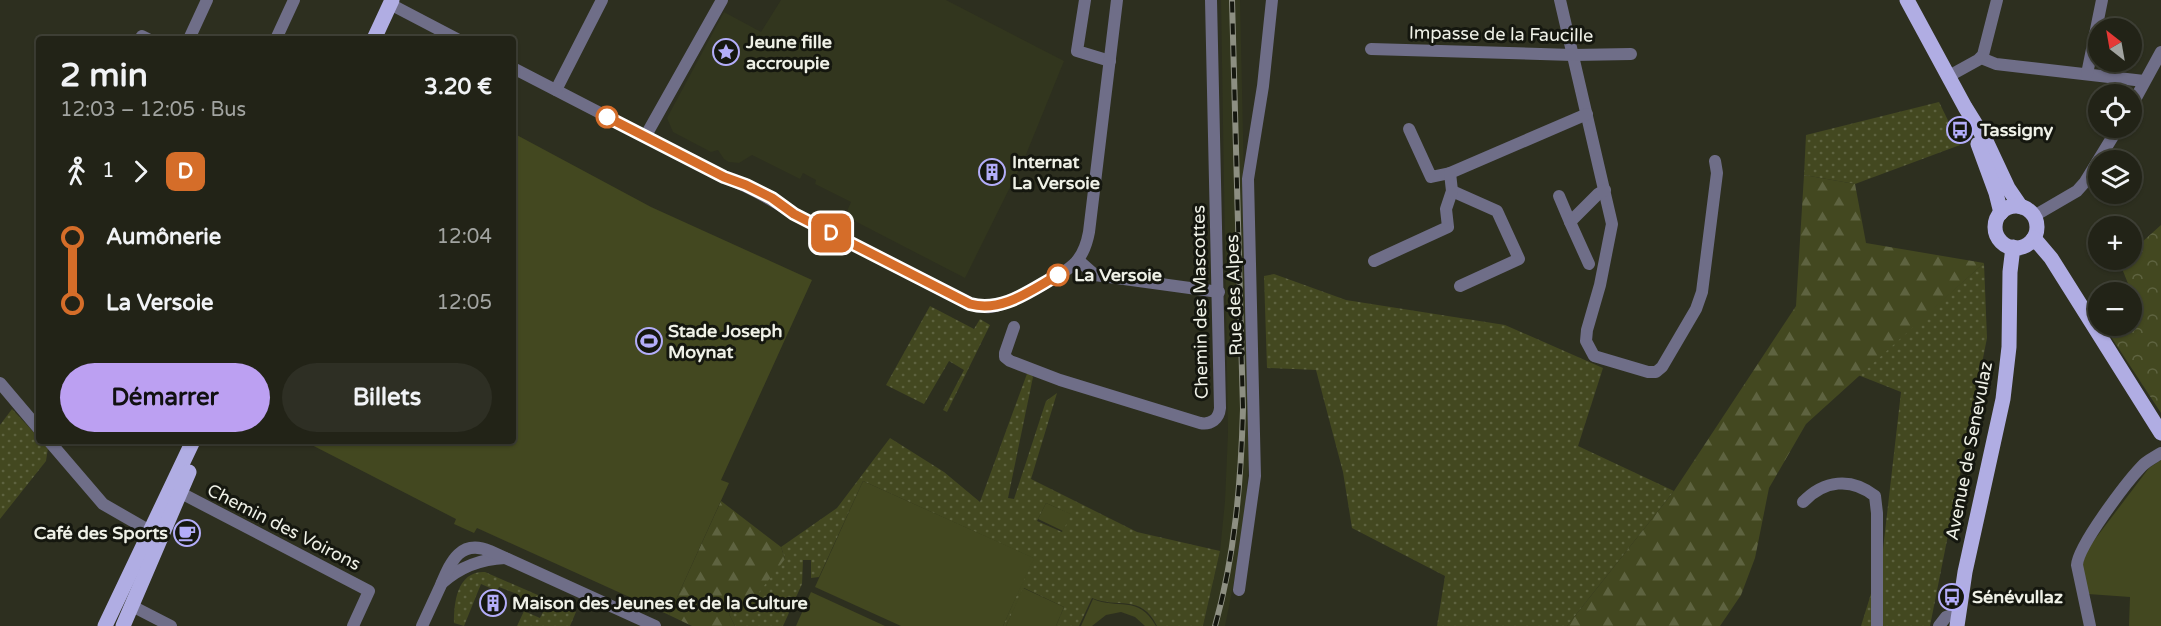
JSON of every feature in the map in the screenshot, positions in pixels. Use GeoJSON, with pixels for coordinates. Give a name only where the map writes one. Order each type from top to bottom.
{"type":"FeatureCollection","features":[{"type":"Feature","properties":{"kind":"main road"},"geometry":{"type":"LineString","coordinates":[[1907,0],[1965,107],[1989,146],[2008,188],[2022,207]]}},
{"type":"Feature","properties":{"kind":"main road"},"geometry":{"type":"LineString","coordinates":[[376,36],[395,3]]}},
{"type":"Feature","properties":{"kind":"main road"},"geometry":{"type":"LineString","coordinates":[[385,36],[395,3]]}},
{"type":"Feature","properties":{"kind":"main road"},"geometry":{"type":"LineString","coordinates":[[1965,107],[2001,213]]}},
{"type":"Feature","properties":{"kind":"main road"},"geometry":{"type":"LineString","coordinates":[[2012,206],[2022,207],[2028,209],[2034,216],[2037,229],[2034,238],[2025,246],[2013,247],[2002,242],[1997,235],[1995,223],[2001,213],[2012,206]]}},
{"type":"Feature","properties":{"kind":"main road"},"geometry":{"type":"LineString","coordinates":[[2034,238],[2051,258],[2161,433]]}},
{"type":"Feature","properties":{"kind":"main road","name":"Avenue de Senevulaz"},"geometry":{"type":"LineString","coordinates":[[1957,620],[1968,555],[2003,399],[2009,347],[2013,247]]}},
{"type":"Feature","properties":{"kind":"main road"},"geometry":{"type":"LineString","coordinates":[[192,444],[156,533],[123,626],[106,622],[117,599],[156,533],[181,493],[200,444]]}},
{"type":"Feature","properties":{"kind":"main road"},"geometry":{"type":"LineString","coordinates":[[117,599],[132,606]]}},
{"type":"Feature","properties":{"kind":"street"},"geometry":{"type":"LineString","coordinates":[[190,36],[207,0]]}},
{"type":"Feature","properties":{"kind":"street"},"geometry":{"type":"LineString","coordinates":[[277,36],[294,0]]}},
{"type":"Feature","properties":{"kind":"street"},"geometry":{"type":"LineString","coordinates":[[556,90],[602,0]]}},
{"type":"Feature","properties":{"kind":"street"},"geometry":{"type":"LineString","coordinates":[[645,137],[722,0]]}},
{"type":"Feature","properties":{"kind":"street"},"geometry":{"type":"LineString","coordinates":[[1085,0],[1077,51],[1110,62]]}},
{"type":"Feature","properties":{"kind":"street"},"geometry":{"type":"LineString","coordinates":[[516,70],[724,177],[772,198],[794,214],[963,301],[977,306],[991,307],[1004,304],[1064,272],[1078,260],[1083,252],[1088,237],[1117,0]]}},
{"type":"Feature","properties":{"kind":"street","name":"Chemin des Mascottes"},"geometry":{"type":"LineString","coordinates":[[1014,327],[1005,353],[1008,360],[1105,394],[1200,423],[1210,423],[1217,418],[1220,408],[1219,292],[1211,0]]}},
{"type":"Feature","properties":{"kind":"street","name":"Rue des Alpes"},"geometry":{"type":"LineString","coordinates":[[1239,590],[1255,476],[1248,179],[1263,86],[1272,0]]}},
{"type":"Feature","properties":{"kind":"street"},"geometry":{"type":"LineString","coordinates":[[1560,0],[1610,212],[1611,230],[1600,285],[1587,330],[1586,341],[1594,356],[1648,372],[1656,372],[1662,368],[1691,318],[1702,292],[1718,173],[1715,161]]}},
{"type":"Feature","properties":{"kind":"street"},"geometry":{"type":"LineString","coordinates":[[1949,76],[1981,58],[1997,0]]}},
{"type":"Feature","properties":{"kind":"street"},"geometry":{"type":"LineString","coordinates":[[2087,74],[2102,0]]}},
{"type":"Feature","properties":{"kind":"street"},"geometry":{"type":"LineString","coordinates":[[395,3],[452,36]]}},
{"type":"Feature","properties":{"kind":"street","name":"Impasse de la Faucille"},"geometry":{"type":"LineString","coordinates":[[1371,49],[1573,55],[1631,54]]}},
{"type":"Feature","properties":{"kind":"street"},"geometry":{"type":"LineString","coordinates":[[2142,85],[2161,52]]}},
{"type":"Feature","properties":{"kind":"street"},"geometry":{"type":"LineString","coordinates":[[1981,58],[1996,64],[2144,81]]}},
{"type":"Feature","properties":{"kind":"street"},"geometry":{"type":"LineString","coordinates":[[1409,129],[1431,177],[1450,173],[1587,114]]}},
{"type":"Feature","properties":{"kind":"street"},"geometry":{"type":"LineString","coordinates":[[2034,216],[2077,191],[2112,138]]}},
{"type":"Feature","properties":{"kind":"street"},"geometry":{"type":"LineString","coordinates":[[1374,261],[1448,227],[1446,209],[1452,191],[1450,173]]}},
{"type":"Feature","properties":{"kind":"street"},"geometry":{"type":"LineString","coordinates":[[1570,222],[1605,190]]}},
{"type":"Feature","properties":{"kind":"street"},"geometry":{"type":"LineString","coordinates":[[1452,191],[1497,211],[1519,259],[1460,286]]}},
{"type":"Feature","properties":{"kind":"street"},"geometry":{"type":"LineString","coordinates":[[1559,196],[1589,264]]}},
{"type":"Feature","properties":{"kind":"street"},"geometry":{"type":"LineString","coordinates":[[1078,260],[1095,275],[1219,292]]}},
{"type":"Feature","properties":{"kind":"street"},"geometry":{"type":"LineString","coordinates":[[0,383],[36,425]]}},
{"type":"Feature","properties":{"kind":"street"},"geometry":{"type":"LineString","coordinates":[[52,444],[103,504],[156,533]]}},
{"type":"Feature","properties":{"kind":"street"},"geometry":{"type":"LineString","coordinates":[[2090,626],[2077,565],[2078,558],[2086,540],[2142,465],[2161,453]]}},
{"type":"Feature","properties":{"kind":"street"},"geometry":{"type":"LineString","coordinates":[[1803,502],[1828,485],[1846,482],[1864,487],[1875,496],[1877,626]]}},
{"type":"Feature","properties":{"kind":"street","name":"Chemin des Voirons"},"geometry":{"type":"LineString","coordinates":[[181,493],[369,591],[353,626]]}},
{"type":"Feature","properties":{"kind":"street"},"geometry":{"type":"LineString","coordinates":[[478,548],[482,552],[480,561]]}},
{"type":"Feature","properties":{"kind":"street"},"geometry":{"type":"LineString","coordinates":[[422,626],[449,566],[456,556],[466,550],[478,548],[654,626]]}},
{"type":"Feature","properties":{"kind":"street"},"geometry":{"type":"LineString","coordinates":[[441,584],[457,571],[480,561],[505,558]]}},
{"type":"Feature","properties":{"kind":"street"},"geometry":{"type":"LineString","coordinates":[[132,606],[171,626]]}},
{"type":"Feature","properties":{"kind":"street"},"geometry":{"type":"LineString","coordinates":[[1939,626],[1946,617],[1957,620]]}},
{"type":"Feature","properties":{"kind":"shaded area"},"geometry":{"type":"Polygon","coordinates":[[[781,0],[946,0],[1064,61],[1025,157],[965,278],[845,216],[851,202],[815,184],[816,180],[803,173],[800,179],[752,155],[739,163],[729,162],[718,150],[711,152],[673,132],[667,118],[724,12],[761,32],[781,0]]]}},
{"type":"Feature","properties":{"kind":"shaded area"},"geometry":{"type":"Polygon","coordinates":[[[1221,0],[1240,0],[1250,447],[1243,536],[1225,626],[1203,626],[1220,551],[1228,433],[1221,0]]]}},
{"type":"Feature","properties":{"kind":"green space"},"geometry":{"type":"Polygon","coordinates":[[[1939,102],[1960,145],[1855,184],[1804,175],[1806,135],[1939,102]]]}},
{"type":"Feature","properties":{"kind":"green space","name":"Stade Joseph Moynat"},"geometry":{"type":"Polygon","coordinates":[[[516,135],[651,207],[812,280],[721,480],[729,483],[669,615],[477,528],[474,533],[454,524],[456,519],[310,444],[516,444],[516,135]]]}},
{"type":"Feature","properties":{"kind":"green space"},"geometry":{"type":"Polygon","coordinates":[[[1804,175],[1855,184],[1866,243],[1984,263],[1806,424],[1769,488],[1755,558],[1741,595],[1720,626],[1567,626],[1674,491],[1796,306],[1804,175]]]}},
{"type":"Feature","properties":{"kind":"green space"},"geometry":{"type":"Polygon","coordinates":[[[2161,225],[2161,413],[2111,336],[2142,336],[2142,282],[2127,282],[2123,270],[2142,270],[2142,242],[2161,225]]]}},
{"type":"Feature","properties":{"kind":"green space"},"geometry":{"type":"Polygon","coordinates":[[[1984,263],[1987,338],[1930,626],[1861,626],[1882,558],[1901,392],[1858,375],[1984,263]]]}},
{"type":"Feature","properties":{"kind":"green space"},"geometry":{"type":"Polygon","coordinates":[[[1274,274],[1346,300],[1505,325],[1603,368],[1578,446],[1674,491],[1567,626],[1437,626],[1445,576],[1352,528],[1343,472],[1316,370],[1267,368],[1264,276],[1274,274]]]}},
{"type":"Feature","properties":{"kind":"green space"},"geometry":{"type":"Polygon","coordinates":[[[930,306],[974,329],[980,319],[990,325],[947,412],[943,410],[964,370],[949,361],[924,404],[886,385],[930,306]]]}},
{"type":"Feature","properties":{"kind":"green space"},"geometry":{"type":"Polygon","coordinates":[[[1028,371],[1033,377],[1008,498],[1014,499],[1046,401],[1057,393],[1031,479],[1137,532],[1220,551],[1203,626],[1157,626],[1144,609],[1092,598],[1079,626],[1056,626],[1064,607],[1024,588],[1006,626],[1003,626],[1033,558],[863,481],[819,577],[811,578],[811,560],[803,560],[802,584],[783,626],[735,626],[729,614],[734,606],[785,559],[781,547],[837,508],[890,438],[944,472],[980,502],[1028,371]],[[1046,503],[1037,521],[1062,532],[1070,514],[1046,503]]]}},
{"type":"Feature","properties":{"kind":"green space"},"geometry":{"type":"Polygon","coordinates":[[[12,409],[36,435],[36,444],[43,444],[48,448],[46,461],[0,519],[0,425],[12,409]]]}},
{"type":"Feature","properties":{"kind":"green space"},"geometry":{"type":"Polygon","coordinates":[[[2161,460],[2161,626],[2129,626],[2130,597],[2088,594],[2082,568],[2086,551],[2149,468],[2161,460]]]}},
{"type":"Feature","properties":{"kind":"green space"},"geometry":{"type":"Polygon","coordinates":[[[863,481],[1034,558],[1003,626],[901,626],[815,587],[863,481]]]}},
{"type":"Feature","properties":{"kind":"green space"},"geometry":{"type":"Polygon","coordinates":[[[721,501],[781,547],[785,559],[750,604],[734,606],[729,614],[735,626],[692,626],[669,615],[721,501]]]}},
{"type":"Feature","properties":{"kind":"green space"},"geometry":{"type":"Polygon","coordinates":[[[1046,503],[1071,514],[1063,531],[1038,519],[1046,503]]]}},
{"type":"Feature","properties":{"kind":"green space"},"geometry":{"type":"Polygon","coordinates":[[[485,572],[540,596],[536,605],[530,607],[514,600],[517,594],[499,587],[497,591],[481,584],[464,626],[454,623],[456,597],[463,582],[476,573],[485,572]]]}},
{"type":"Feature","properties":{"kind":"green space"},"geometry":{"type":"Polygon","coordinates":[[[1023,588],[1064,607],[1056,626],[1006,626],[1023,588]]]}},
{"type":"Feature","properties":{"kind":"green space"},"geometry":{"type":"Polygon","coordinates":[[[811,592],[885,626],[796,626],[811,592]]]}},
{"type":"Feature","properties":{"kind":"green space"},"geometry":{"type":"Polygon","coordinates":[[[1093,599],[1134,606],[1149,616],[1156,626],[1145,626],[1135,617],[1121,612],[1106,615],[1092,626],[1081,626],[1093,599]]]}},
{"type":"Feature","properties":{"kind":"green space"},"geometry":{"type":"Polygon","coordinates":[[[549,600],[576,612],[570,626],[517,626],[524,611],[540,618],[549,600]]]}},
{"type":"Feature","properties":{"kind":"railway"},"geometry":{"type":"LineString","coordinates":[[1215,626],[1228,572],[1236,518],[1243,409],[1232,0]]}},
{"type":"Feature","properties":{"kind":"bus line","name":"D"},"geometry":{"type":"LineString","coordinates":[[607,117],[724,177],[772,198],[794,214],[970,304],[984,307],[1004,304],[1058,275]]}},
{"type":"Feature","properties":{"kind":"place","name":"Jeune fille accroupie"},"geometry":{"type":"Point","coordinates":[726,52]}},
{"type":"Feature","properties":{"kind":"place","name":"Tassigny"},"geometry":{"type":"Point","coordinates":[1960,130]}},
{"type":"Feature","properties":{"kind":"place","name":"Internat La Versoie"},"geometry":{"type":"Point","coordinates":[992,172]}},
{"type":"Feature","properties":{"kind":"place","name":"La Versoie"},"geometry":{"type":"Point","coordinates":[1058,275]}},
{"type":"Feature","properties":{"kind":"place","name":"Stade Joseph Moynat"},"geometry":{"type":"Point","coordinates":[649,341]}},
{"type":"Feature","properties":{"kind":"place","name":"Café des Sports"},"geometry":{"type":"Point","coordinates":[187,533]}},
{"type":"Feature","properties":{"kind":"place","name":"Sénévullaz"},"geometry":{"type":"Point","coordinates":[1952,597]}},
{"type":"Feature","properties":{"kind":"place","name":"Maison des Jeunes et de la Culture"},"geometry":{"type":"Point","coordinates":[493,603]}}]}
